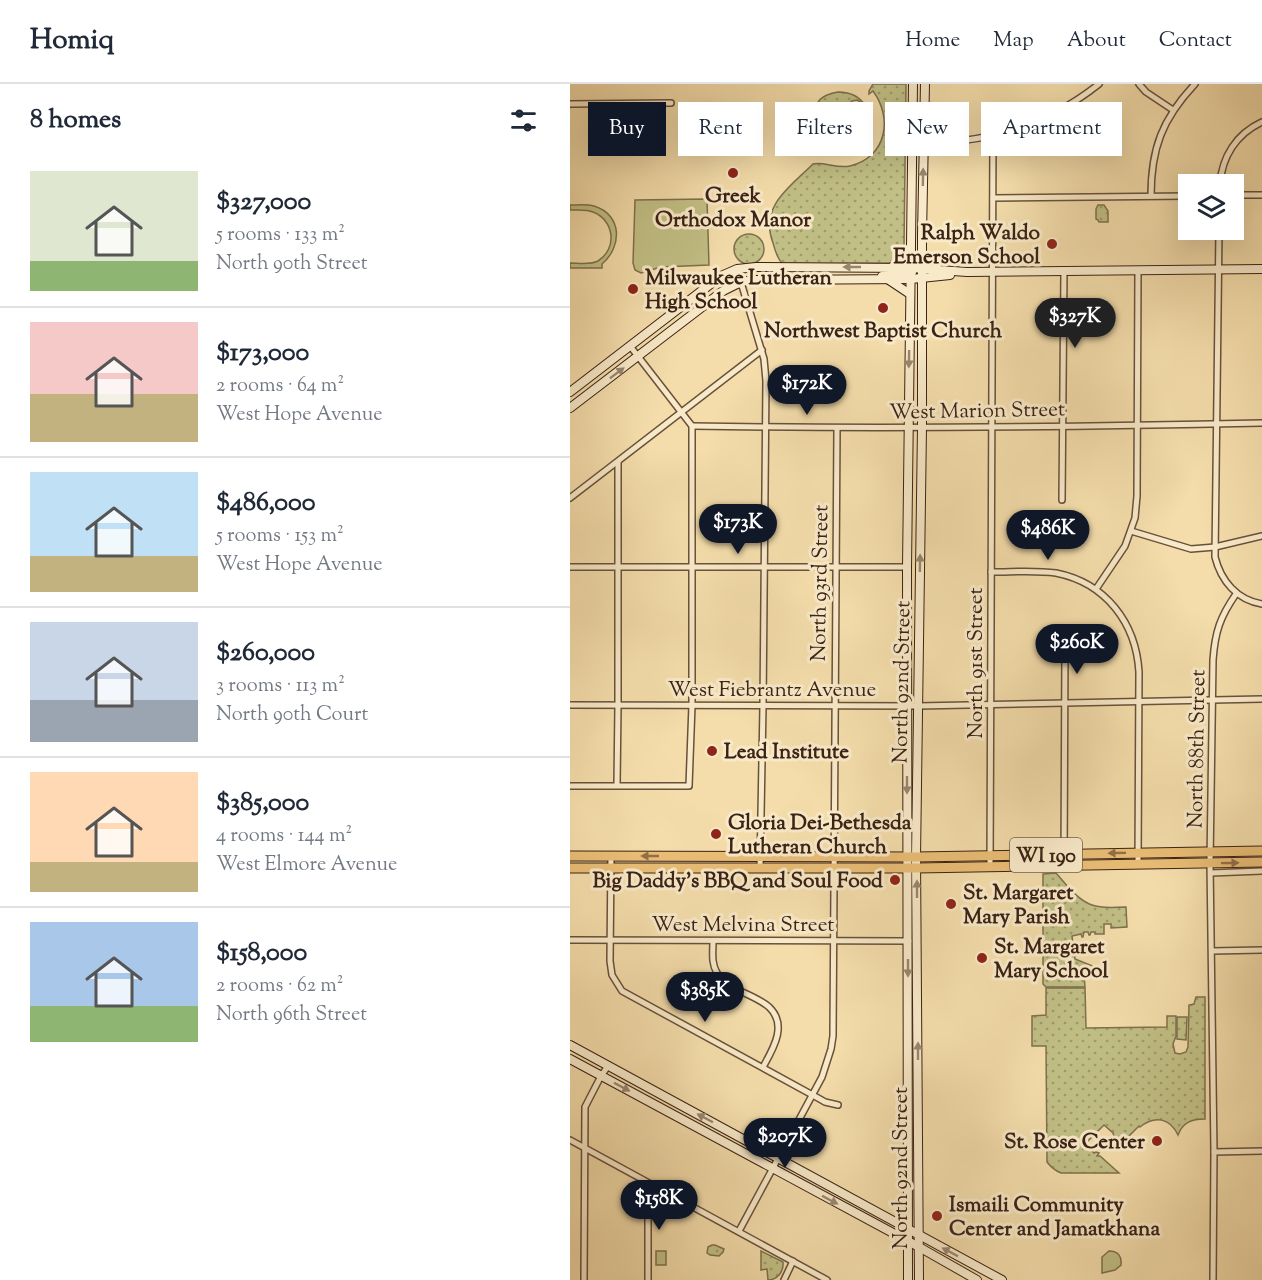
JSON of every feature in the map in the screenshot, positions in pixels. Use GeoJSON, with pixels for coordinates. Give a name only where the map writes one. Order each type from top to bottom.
{"type":"FeatureCollection","features":[{"type":"Feature","properties":{"kind":"main road","name":"North 92nd Street"},"geometry":{"type":"LineString","coordinates":[[913,84],[913,102]]}},
{"type":"Feature","properties":{"kind":"main road","name":"North 92nd Street"},"geometry":{"type":"LineString","coordinates":[[924,102],[925,84]]}},
{"type":"Feature","properties":{"kind":"main road","name":"North 92nd Street"},"geometry":{"type":"LineString","coordinates":[[912,156],[907,706],[917,941],[919,1280]]}},
{"type":"Feature","properties":{"kind":"main road","name":"North 92nd Street"},"geometry":{"type":"LineString","coordinates":[[908,1280],[908,941],[918,706],[923,156]]}},
{"type":"Feature","properties":{"kind":"main road"},"geometry":{"type":"LineString","coordinates":[[891,267],[898,264],[911,250]]}},
{"type":"Feature","properties":{"kind":"main road"},"geometry":{"type":"LineString","coordinates":[[570,392],[721,276],[738,269],[891,267],[922,278],[967,272]]}},
{"type":"Feature","properties":{"kind":"main road"},"geometry":{"type":"LineString","coordinates":[[570,408],[723,291],[741,282],[887,279],[922,269],[967,272],[1064,272],[1262,268]]}},
{"type":"Feature","properties":{"kind":"main road"},"geometry":{"type":"LineString","coordinates":[[873,279],[884,275],[910,273]]}},
{"type":"Feature","properties":{"kind":"main road"},"geometry":{"type":"LineString","coordinates":[[887,279],[910,294]]}},
{"type":"Feature","properties":{"kind":"main road","name":"WI 190"},"geometry":{"type":"LineString","coordinates":[[570,868],[878,868],[962,856],[1262,851]]}},
{"type":"Feature","properties":{"kind":"main road","name":"WI 190"},"geometry":{"type":"LineString","coordinates":[[570,856],[834,857],[990,867],[1138,864],[1211,868],[1262,862]]}},
{"type":"Feature","properties":{"kind":"main road"},"geometry":{"type":"LineString","coordinates":[[570,1045],[1002,1280]]}},
{"type":"Feature","properties":{"kind":"main road"},"geometry":{"type":"LineString","coordinates":[[570,1059],[977,1280]]}},
{"type":"Feature","properties":{"kind":"main road"},"geometry":{"type":"LineString","coordinates":[[908,1143],[918,1143]]}},
{"type":"Feature","properties":{"kind":"street"},"geometry":{"type":"LineString","coordinates":[[1074,102],[1099,84]]}},
{"type":"Feature","properties":{"kind":"street"},"geometry":{"type":"LineString","coordinates":[[1139,84],[1146,92],[1173,110]]}},
{"type":"Feature","properties":{"kind":"street"},"geometry":{"type":"LineString","coordinates":[[1151,196],[1152,167],[1162,131],[1173,110],[1195,84]]}},
{"type":"Feature","properties":{"kind":"street"},"geometry":{"type":"LineString","coordinates":[[570,104],[671,103]]}},
{"type":"Feature","properties":{"kind":"street"},"geometry":{"type":"LineString","coordinates":[[1222,174],[1228,153],[1236,141],[1245,132],[1262,122]]}},
{"type":"Feature","properties":{"kind":"street","name":"North 91st Street"},"geometry":{"type":"LineString","coordinates":[[990,867],[993,156]]}},
{"type":"Feature","properties":{"kind":"street"},"geometry":{"type":"LineString","coordinates":[[1244,195],[1262,195]]}},
{"type":"Feature","properties":{"kind":"street"},"geometry":{"type":"LineString","coordinates":[[993,198],[1178,196]]}},
{"type":"Feature","properties":{"kind":"street"},"geometry":{"type":"LineString","coordinates":[[1219,240],[1215,548],[1218,567],[1236,594],[1253,602],[1262,603]]}},
{"type":"Feature","properties":{"kind":"street"},"geometry":{"type":"LineString","coordinates":[[738,269],[762,350],[766,381],[760,868]]}},
{"type":"Feature","properties":{"kind":"street"},"geometry":{"type":"LineString","coordinates":[[1096,589],[1125,546],[1135,518],[1138,271]]}},
{"type":"Feature","properties":{"kind":"street"},"geometry":{"type":"LineString","coordinates":[[1062,500],[1064,272]]}},
{"type":"Feature","properties":{"kind":"street"},"geometry":{"type":"LineString","coordinates":[[570,786],[689,786],[692,705],[692,426],[630,346]]}},
{"type":"Feature","properties":{"kind":"street"},"geometry":{"type":"LineString","coordinates":[[570,498],[762,350]]}},
{"type":"Feature","properties":{"kind":"street","name":"West Marion Street"},"geometry":{"type":"LineString","coordinates":[[692,426],[909,428],[1262,423]]}},
{"type":"Feature","properties":{"kind":"street","name":"North 93rd Street"},"geometry":{"type":"LineString","coordinates":[[739,1231],[813,1095],[825,1070],[833,1036],[837,428]]}},
{"type":"Feature","properties":{"kind":"street"},"geometry":{"type":"LineString","coordinates":[[617,785],[618,462]]}},
{"type":"Feature","properties":{"kind":"street"},"geometry":{"type":"LineString","coordinates":[[1131,531],[1191,549],[1215,548],[1262,536]]}},
{"type":"Feature","properties":{"kind":"street"},"geometry":{"type":"LineString","coordinates":[[570,567],[907,567]]}},
{"type":"Feature","properties":{"kind":"street"},"geometry":{"type":"LineString","coordinates":[[992,572],[1040,572],[1076,579],[1096,589],[1119,612],[1128,626],[1138,659],[1138,864]]}},
{"type":"Feature","properties":{"kind":"street","name":"North 88th Street"},"geometry":{"type":"LineString","coordinates":[[1213,1280],[1211,852],[1214,653],[1216,631],[1224,611],[1236,594]]}},
{"type":"Feature","properties":{"kind":"street"},"geometry":{"type":"LineString","coordinates":[[1064,866],[1065,647]]}},
{"type":"Feature","properties":{"kind":"street","name":"West Fiebrantz Avenue"},"geometry":{"type":"LineString","coordinates":[[570,705],[918,706],[1262,699]]}},
{"type":"Feature","properties":{"kind":"street"},"geometry":{"type":"LineString","coordinates":[[610,856],[610,961],[612,975],[622,991],[825,1102],[838,1105]]}},
{"type":"Feature","properties":{"kind":"street"},"geometry":{"type":"LineString","coordinates":[[1211,868],[1262,872]]}},
{"type":"Feature","properties":{"kind":"street","name":"West Melvina Street"},"geometry":{"type":"LineString","coordinates":[[570,940],[917,941]]}},
{"type":"Feature","properties":{"kind":"street"},"geometry":{"type":"LineString","coordinates":[[712,941],[714,966],[722,980],[768,1006],[776,1019],[777,1040],[763,1067]]}},
{"type":"Feature","properties":{"kind":"street"},"geometry":{"type":"LineString","coordinates":[[1212,951],[1262,950]]}},
{"type":"Feature","properties":{"kind":"street"},"geometry":{"type":"LineString","coordinates":[[584,1280],[585,1107],[608,1066]]}},
{"type":"Feature","properties":{"kind":"street"},"geometry":{"type":"LineString","coordinates":[[570,1140],[827,1280]]}},
{"type":"Feature","properties":{"kind":"street"},"geometry":{"type":"LineString","coordinates":[[1214,1152],[1262,1151]]}},
{"type":"Feature","properties":{"kind":"street"},"geometry":{"type":"LineString","coordinates":[[648,1183],[648,1280]]}},
{"type":"Feature","properties":{"kind":"street"},"geometry":{"type":"LineString","coordinates":[[784,1280],[793,1261]]}},
{"type":"Feature","properties":{"kind":"shaded area"},"geometry":{"type":"Polygon","coordinates":[[[873,84],[906,84],[906,102],[885,102],[885,156],[905,156],[904,248],[894,263],[783,264],[776,254],[770,230],[773,208],[787,189],[813,164],[850,166],[873,156],[883,135],[884,124],[879,102],[873,91],[869,94],[873,84]]]}},
{"type":"Feature","properties":{"kind":"shaded area"},"geometry":{"type":"Polygon","coordinates":[[[838,92],[850,94],[862,102],[857,100],[818,102],[829,94],[838,92]]]}},
{"type":"Feature","properties":{"kind":"shaded area"},"geometry":{"type":"Polygon","coordinates":[[[707,199],[709,265],[661,267],[641,273],[635,270],[633,263],[635,200],[707,199]]]}},
{"type":"Feature","properties":{"kind":"shaded area"},"geometry":{"type":"Polygon","coordinates":[[[570,205],[594,206],[610,216],[615,224],[616,241],[609,257],[602,264],[602,268],[570,268],[570,263],[598,261],[609,249],[611,235],[605,221],[600,216],[588,210],[570,210],[570,205]]]}},
{"type":"Feature","properties":{"kind":"shaded area"},"geometry":{"type":"Polygon","coordinates":[[[1098,205],[1104,205],[1108,211],[1108,222],[1099,222],[1096,219],[1098,205]]]}},
{"type":"Feature","properties":{"kind":"shaded area"},"geometry":{"type":"Polygon","coordinates":[[[749,234],[755,235],[763,243],[763,255],[755,263],[749,264],[743,263],[735,255],[734,249],[735,243],[743,235],[749,234]]]}},
{"type":"Feature","properties":{"kind":"shaded area"},"geometry":{"type":"Polygon","coordinates":[[[1056,873],[1072,891],[1087,903],[1109,908],[1126,907],[1127,927],[1111,928],[1111,924],[1104,924],[1104,934],[1091,932],[1089,935],[1088,932],[1084,932],[1083,937],[1081,934],[1072,936],[1075,959],[1095,967],[1095,971],[1084,973],[1085,987],[1046,987],[1043,984],[1043,874],[1056,873]]]}},
{"type":"Feature","properties":{"kind":"shaded area"},"geometry":{"type":"Polygon","coordinates":[[[1046,988],[1085,988],[1086,1028],[1167,1027],[1167,1016],[1176,1016],[1176,1036],[1173,1044],[1175,1053],[1180,1054],[1186,1052],[1188,1047],[1189,1005],[1194,1004],[1196,997],[1205,997],[1205,1119],[1188,1122],[1178,1135],[1175,1129],[1166,1122],[1151,1121],[1139,1126],[1121,1144],[1116,1140],[1112,1144],[1110,1141],[1114,1136],[1113,1133],[1104,1125],[1085,1144],[1094,1153],[1099,1153],[1097,1156],[1100,1156],[1119,1173],[1061,1173],[1053,1168],[1047,1162],[1046,1046],[1032,1046],[1032,1016],[1046,1015],[1046,988]]]}},
{"type":"Feature","properties":{"kind":"shaded area"},"geometry":{"type":"Polygon","coordinates":[[[1177,1017],[1187,1017],[1186,1040],[1177,1039],[1177,1017]]]}},
{"type":"Feature","properties":{"kind":"shaded area"},"geometry":{"type":"Polygon","coordinates":[[[712,1245],[724,1249],[719,1256],[707,1253],[708,1247],[712,1245]]]}},
{"type":"Feature","properties":{"kind":"shaded area"},"geometry":{"type":"Polygon","coordinates":[[[656,1251],[666,1251],[666,1265],[656,1265],[656,1251]]]}},
{"type":"Feature","properties":{"kind":"shaded area"},"geometry":{"type":"Polygon","coordinates":[[[761,1251],[783,1262],[781,1272],[774,1279],[768,1280],[767,1269],[761,1270],[761,1251]]]}},
{"type":"Feature","properties":{"kind":"shaded area"},"geometry":{"type":"Polygon","coordinates":[[[1109,1251],[1119,1255],[1121,1265],[1115,1270],[1102,1273],[1102,1257],[1109,1251]]]}},
{"type":"Feature","properties":{"kind":"place","name":"Greek Orthodox Manor"},"geometry":{"type":"Point","coordinates":[733,173]}},
{"type":"Feature","properties":{"kind":"place","name":"Ralph Waldo Emerson School"},"geometry":{"type":"Point","coordinates":[1052,244]}},
{"type":"Feature","properties":{"kind":"place","name":"Milwaukee Lutheran High School"},"geometry":{"type":"Point","coordinates":[633,289]}},
{"type":"Feature","properties":{"kind":"place","name":"Northwest Baptist Church"},"geometry":{"type":"Point","coordinates":[883,308]}},
{"type":"Feature","properties":{"kind":"place","name":"Lead Institute"},"geometry":{"type":"Point","coordinates":[712,751]}},
{"type":"Feature","properties":{"kind":"place","name":"Gloria Dei-Bethesda Lutheran Church"},"geometry":{"type":"Point","coordinates":[716,834]}},
{"type":"Feature","properties":{"kind":"place","name":"Big Daddy's BBQ and Soul Food"},"geometry":{"type":"Point","coordinates":[895,880]}},
{"type":"Feature","properties":{"kind":"place","name":"St. Margaret Mary Parish"},"geometry":{"type":"Point","coordinates":[951,904]}},
{"type":"Feature","properties":{"kind":"place","name":"St. Margaret Mary School"},"geometry":{"type":"Point","coordinates":[982,958]}},
{"type":"Feature","properties":{"kind":"place","name":"St. Rose Center"},"geometry":{"type":"Point","coordinates":[1157,1141]}},
{"type":"Feature","properties":{"kind":"place","name":"Ismaili Community Center and Jamatkhana"},"geometry":{"type":"Point","coordinates":[937,1216]}}]}
